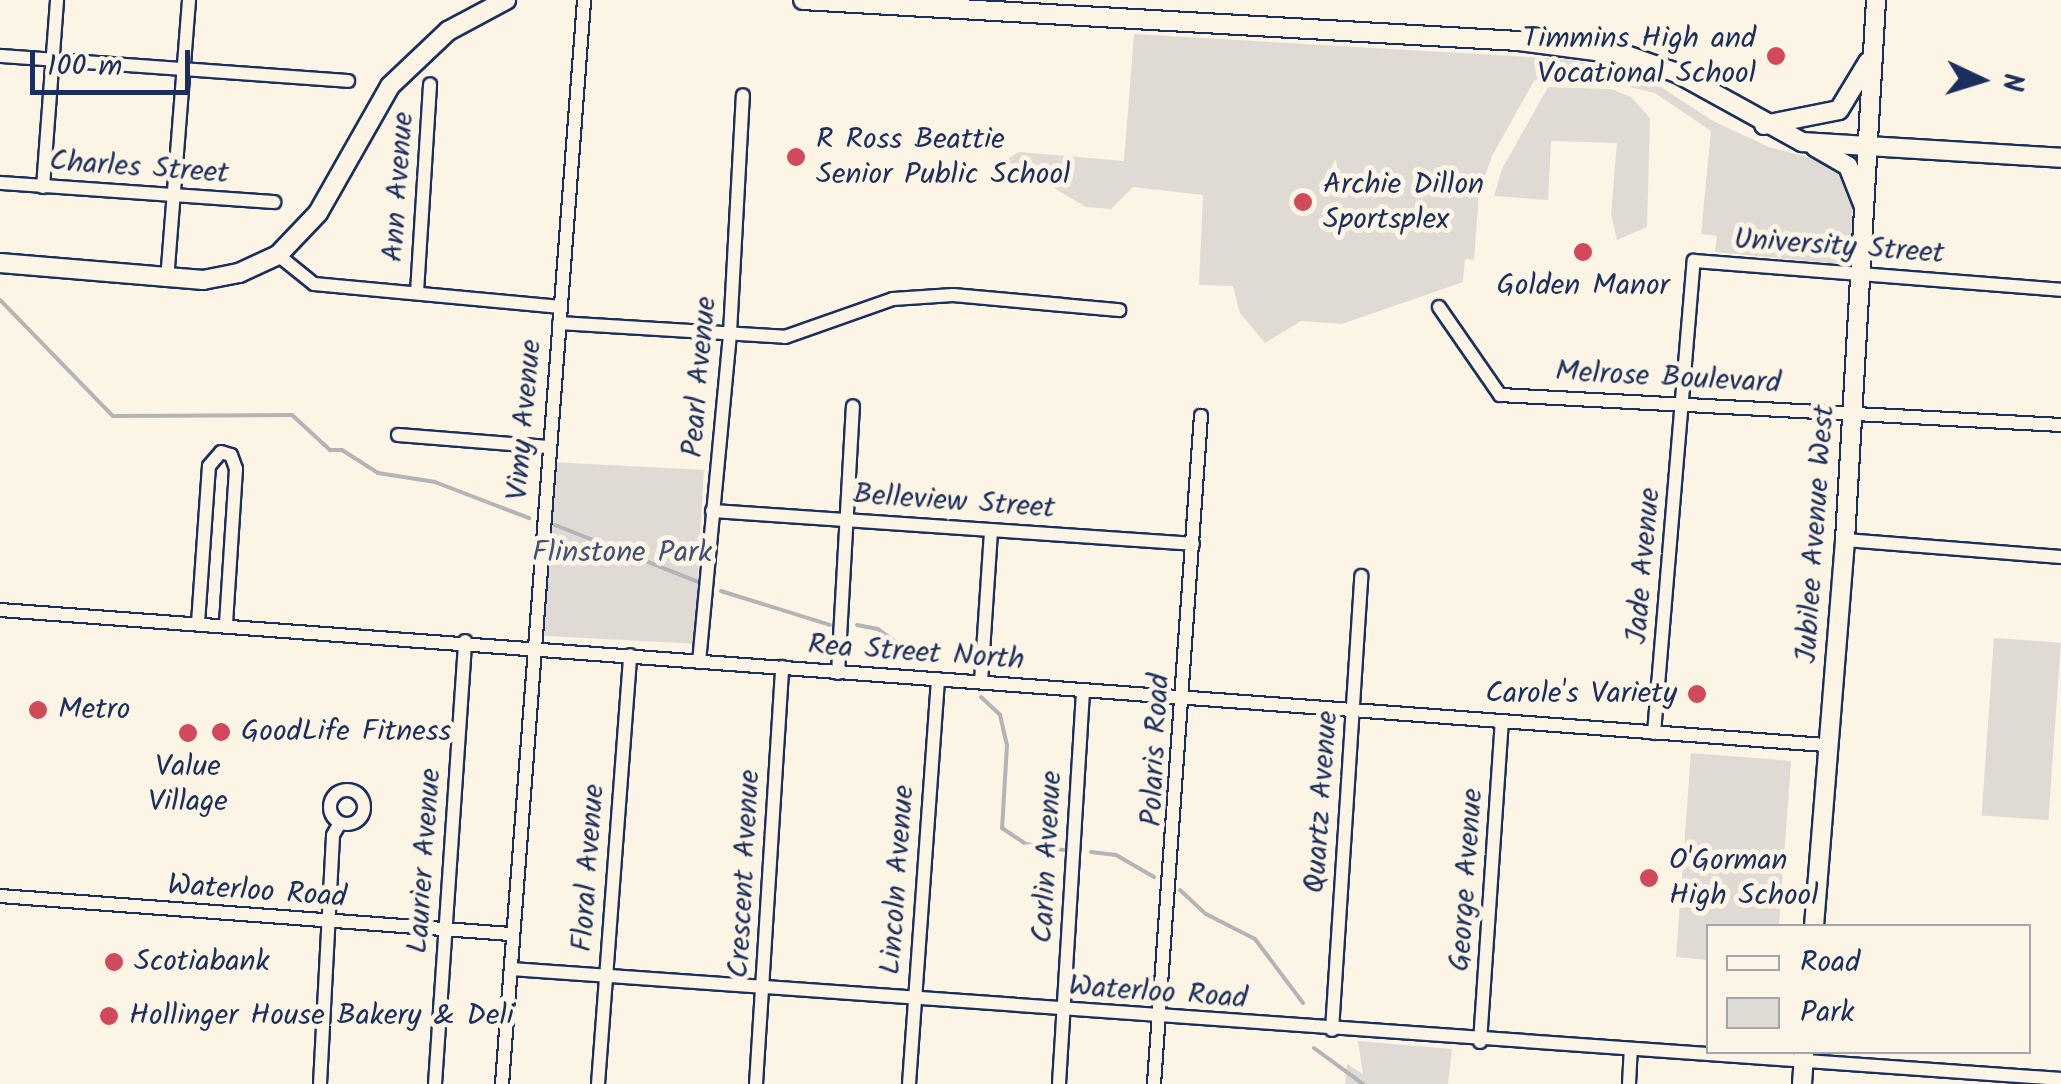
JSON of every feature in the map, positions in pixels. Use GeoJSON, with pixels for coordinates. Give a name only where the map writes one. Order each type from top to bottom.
{"type":"FeatureCollection","features":[{"type":"Feature","properties":{"kind":"main road"},"geometry":{"type":"LineString","coordinates":[[0,264],[167,280],[240,273],[278,255],[318,212],[390,86],[448,31],[506,0]]}},
{"type":"Feature","properties":{"kind":"main road"},"geometry":{"type":"LineString","coordinates":[[803,0],[1572,48],[1626,55],[1677,73],[1763,125],[1848,166],[1866,220]]}},
{"type":"Feature","properties":{"kind":"main road","name":"Jubilee Avenue West"},"geometry":{"type":"LineString","coordinates":[[1814,924],[1845,540],[1871,146],[1876,0]]}},
{"type":"Feature","properties":{"kind":"main road"},"geometry":{"type":"LineString","coordinates":[[1763,125],[1839,110],[1865,74],[1873,44]]}},
{"type":"Feature","properties":{"kind":"main road"},"geometry":{"type":"LineString","coordinates":[[1802,142],[2061,158]]}},
{"type":"Feature","properties":{"kind":"main road"},"geometry":{"type":"LineString","coordinates":[[1802,1084],[1804,1057]]}},
{"type":"Feature","properties":{"kind":"street"},"geometry":{"type":"LineString","coordinates":[[43,187],[56,0]]}},
{"type":"Feature","properties":{"kind":"street"},"geometry":{"type":"LineString","coordinates":[[167,280],[188,0]]}},
{"type":"Feature","properties":{"kind":"street","name":"Vimy Avenue"},"geometry":{"type":"LineString","coordinates":[[502,1084],[546,447],[561,307],[584,0]]}},
{"type":"Feature","properties":{"kind":"street"},"geometry":{"type":"LineString","coordinates":[[0,56],[348,80]]}},
{"type":"Feature","properties":{"kind":"street","name":"Ann Avenue"},"geometry":{"type":"LineString","coordinates":[[417,292],[430,84]]}},
{"type":"Feature","properties":{"kind":"street","name":"Pearl Avenue"},"geometry":{"type":"LineString","coordinates":[[699,662],[730,333],[744,95]]}},
{"type":"Feature","properties":{"kind":"street","name":"Charles Street"},"geometry":{"type":"LineString","coordinates":[[0,183],[274,202]]}},
{"type":"Feature","properties":{"kind":"street"},"geometry":{"type":"LineString","coordinates":[[278,255],[314,284],[561,307]]}},
{"type":"Feature","properties":{"kind":"street","name":"University Street"},"geometry":{"type":"LineString","coordinates":[[1684,403],[1694,262],[2061,290]]}},
{"type":"Feature","properties":{"kind":"street"},"geometry":{"type":"LineString","coordinates":[[559,322],[785,337],[893,300],[952,295],[1119,310]]}},
{"type":"Feature","properties":{"kind":"street","name":"Melrose Boulevard"},"geometry":{"type":"LineString","coordinates":[[1439,307],[1500,395],[2061,425]]}},
{"type":"Feature","properties":{"kind":"street","name":"Jade Avenue"},"geometry":{"type":"LineString","coordinates":[[1654,733],[1684,403]]}},
{"type":"Feature","properties":{"kind":"street"},"geometry":{"type":"LineString","coordinates":[[838,673],[853,406]]}},
{"type":"Feature","properties":{"kind":"street","name":"Polaris Road"},"geometry":{"type":"LineString","coordinates":[[1154,1084],[1162,906],[1173,882],[1201,416]]}},
{"type":"Feature","properties":{"kind":"street"},"geometry":{"type":"LineString","coordinates":[[398,435],[546,447]]}},
{"type":"Feature","properties":{"kind":"street"},"geometry":{"type":"LineString","coordinates":[[198,623],[208,466],[220,452],[231,455],[236,469],[226,625]]}},
{"type":"Feature","properties":{"kind":"street","name":"Belleview Street"},"geometry":{"type":"LineString","coordinates":[[712,511],[1193,544]]}},
{"type":"Feature","properties":{"kind":"street"},"geometry":{"type":"LineString","coordinates":[[981,682],[990,530]]}},
{"type":"Feature","properties":{"kind":"street"},"geometry":{"type":"LineString","coordinates":[[1845,540],[2061,557]]}},
{"type":"Feature","properties":{"kind":"street","name":"Quartz Avenue"},"geometry":{"type":"LineString","coordinates":[[1332,1030],[1361,576]]}},
{"type":"Feature","properties":{"kind":"street","name":"Rea Street North"},"geometry":{"type":"LineString","coordinates":[[0,610],[465,641],[1083,692],[1828,746]]}},
{"type":"Feature","properties":{"kind":"street","name":"Laurier Avenue"},"geometry":{"type":"LineString","coordinates":[[436,1084],[465,641]]}},
{"type":"Feature","properties":{"kind":"street","name":"Floral Avenue"},"geometry":{"type":"LineString","coordinates":[[598,1084],[630,655]]}},
{"type":"Feature","properties":{"kind":"street","name":"Crescent Avenue"},"geometry":{"type":"LineString","coordinates":[[756,1084],[782,668]]}},
{"type":"Feature","properties":{"kind":"street","name":"Lincoln Avenue"},"geometry":{"type":"LineString","coordinates":[[908,1084],[938,679]]}},
{"type":"Feature","properties":{"kind":"street","name":"Carlin Avenue"},"geometry":{"type":"LineString","coordinates":[[1060,1084],[1083,692]]}},
{"type":"Feature","properties":{"kind":"street","name":"George Avenue"},"geometry":{"type":"LineString","coordinates":[[1480,1042],[1502,722]]}},
{"type":"Feature","properties":{"kind":"street"},"geometry":{"type":"LineString","coordinates":[[320,1084],[333,835],[340,823]]}},
{"type":"Feature","properties":{"kind":"street","name":"Waterloo Road"},"geometry":{"type":"LineString","coordinates":[[0,896],[327,924],[510,934]]}},
{"type":"Feature","properties":{"kind":"street","name":"Waterloo Road"},"geometry":{"type":"LineString","coordinates":[[510,968],[1480,1042],[1706,1054]]}},
{"type":"Feature","properties":{"kind":"street"},"geometry":{"type":"LineString","coordinates":[[1629,1084],[1631,1051]]}},
{"type":"Feature","properties":{"kind":"street","name":"Waterloo Road"},"geometry":{"type":"LineString","coordinates":[[1718,1054],[1804,1057],[2061,1079]]}},
{"type":"Feature","properties":{"kind":"green space"},"geometry":{"type":"Polygon","coordinates":[[[1134,34],[1564,59],[1638,72],[1713,121],[1769,147],[1822,161],[1845,179],[1853,205],[1850,265],[1715,252],[1717,236],[1701,234],[1711,131],[1655,93],[1561,71],[1534,81],[1492,156],[1479,193],[1474,260],[1465,259],[1463,282],[1342,324],[1301,321],[1265,343],[1240,313],[1233,286],[1199,285],[1203,195],[1133,187],[1111,209],[1086,207],[1025,171],[990,169],[1019,152],[1124,161],[1134,34]]]}},
{"type":"Feature","properties":{"kind":"green space"},"geometry":{"type":"Polygon","coordinates":[[[1548,87],[1611,89],[1631,97],[1650,118],[1647,227],[1617,240],[1611,214],[1617,143],[1551,141],[1548,200],[1494,196],[1502,169],[1548,87]]]}},
{"type":"Feature","properties":{"kind":"green space","name":"Flinstone Park"},"geometry":{"type":"Polygon","coordinates":[[[551,462],[704,470],[695,644],[542,636],[551,462]]]}},
{"type":"Feature","properties":{"kind":"green space"},"geometry":{"type":"Polygon","coordinates":[[[1994,638],[2061,643],[2048,820],[1982,816],[1994,638]]]}},
{"type":"Feature","properties":{"kind":"green space"},"geometry":{"type":"Polygon","coordinates":[[[1691,753],[1791,761],[1779,924],[1706,924],[1706,960],[1676,957],[1691,753]]]}},
{"type":"Feature","properties":{"kind":"green space"},"geometry":{"type":"Polygon","coordinates":[[[1358,1041],[1452,1049],[1448,1084],[1345,1084],[1347,1064],[1363,1074],[1358,1041]]]}},
{"type":"Feature","properties":{"kind":"waterway"},"geometry":{"type":"LineString","coordinates":[[0,300],[113,416],[292,415],[330,450],[342,450],[378,473],[435,482],[529,518]]}},
{"type":"Feature","properties":{"kind":"waterway"},"geometry":{"type":"LineString","coordinates":[[555,525],[698,582]]}},
{"type":"Feature","properties":{"kind":"waterway"},"geometry":{"type":"LineString","coordinates":[[721,591],[830,625]]}},
{"type":"Feature","properties":{"kind":"waterway"},"geometry":{"type":"LineString","coordinates":[[857,625],[878,629],[911,653]]}},
{"type":"Feature","properties":{"kind":"waterway"},"geometry":{"type":"LineString","coordinates":[[981,697],[1000,715],[1007,745],[1002,828],[1026,844],[1065,850]]}},
{"type":"Feature","properties":{"kind":"waterway"},"geometry":{"type":"LineString","coordinates":[[1091,852],[1116,855],[1154,877]]}},
{"type":"Feature","properties":{"kind":"waterway"},"geometry":{"type":"LineString","coordinates":[[1180,890],[1206,914],[1255,939],[1303,1003]]}},
{"type":"Feature","properties":{"kind":"waterway"},"geometry":{"type":"LineString","coordinates":[[1314,1048],[1363,1084]]}},
{"type":"Feature","properties":{"kind":"place","name":"Timmins High and Vocational School"},"geometry":{"type":"Point","coordinates":[1776,56]}},
{"type":"Feature","properties":{"kind":"place","name":"R Ross Beattie Senior Public School"},"geometry":{"type":"Point","coordinates":[796,157]}},
{"type":"Feature","properties":{"kind":"place","name":"Archie Dillon Sportsplex"},"geometry":{"type":"Point","coordinates":[1303,202]}},
{"type":"Feature","properties":{"kind":"place","name":"Golden Manor"},"geometry":{"type":"Point","coordinates":[1583,252]}},
{"type":"Feature","properties":{"kind":"place","name":"Carole's Variety"},"geometry":{"type":"Point","coordinates":[1697,694]}},
{"type":"Feature","properties":{"kind":"place","name":"Metro"},"geometry":{"type":"Point","coordinates":[38,710]}},
{"type":"Feature","properties":{"kind":"place","name":"GoodLife Fitness"},"geometry":{"type":"Point","coordinates":[221,732]}},
{"type":"Feature","properties":{"kind":"place","name":"Value Village"},"geometry":{"type":"Point","coordinates":[188,733]}},
{"type":"Feature","properties":{"kind":"place","name":"O'Gorman High School"},"geometry":{"type":"Point","coordinates":[1649,878]}},
{"type":"Feature","properties":{"kind":"place","name":"Scotiabank"},"geometry":{"type":"Point","coordinates":[114,962]}},
{"type":"Feature","properties":{"kind":"place","name":"Hollinger House Bakery & Deli"},"geometry":{"type":"Point","coordinates":[109,1016]}}]}
